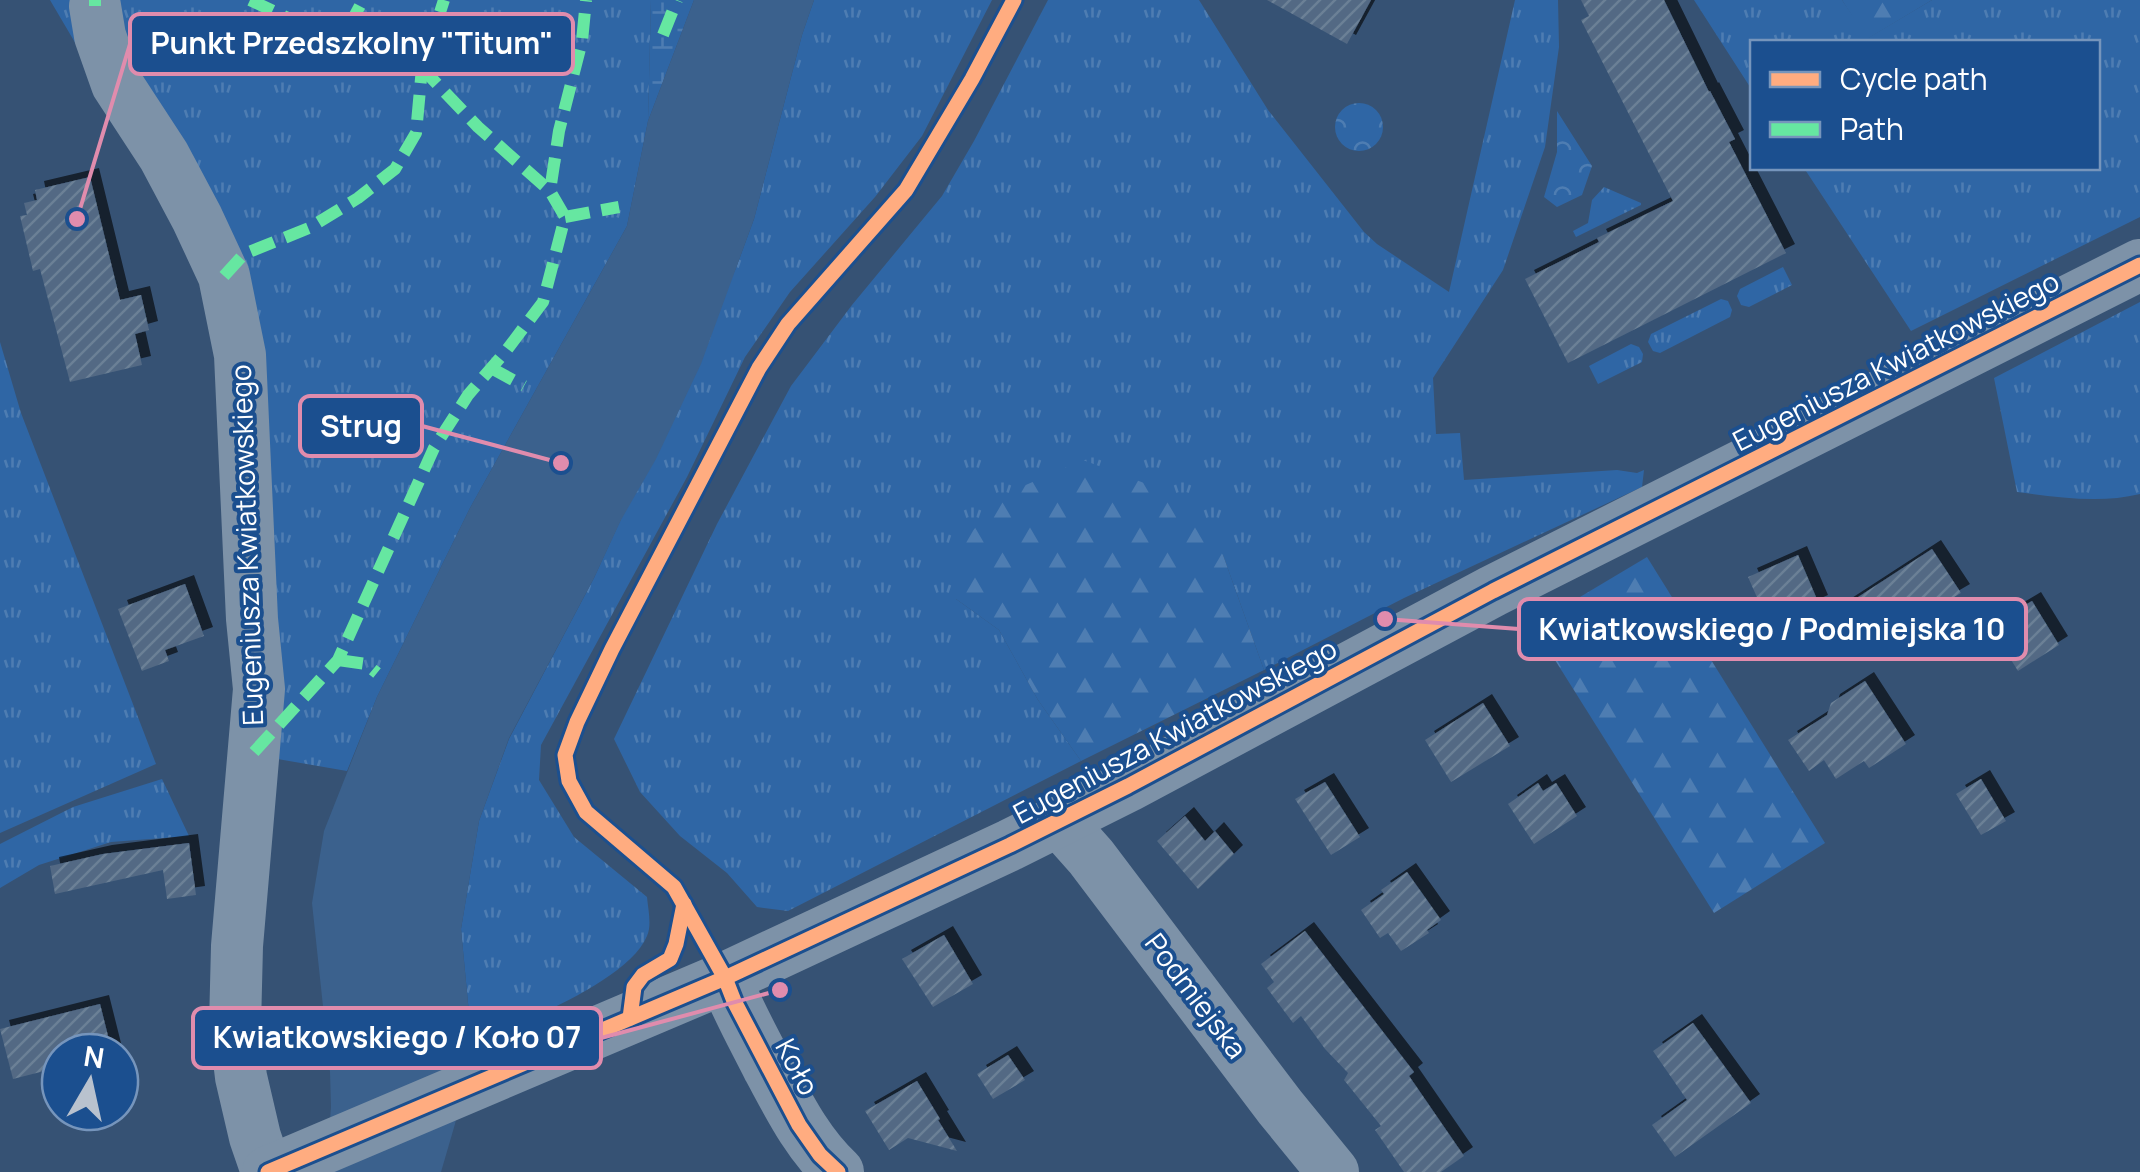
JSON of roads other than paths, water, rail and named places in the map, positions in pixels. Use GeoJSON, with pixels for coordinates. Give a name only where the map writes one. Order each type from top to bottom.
{"type":"FeatureCollection","features":[{"type":"Feature","properties":{"kind":"street","name":"Eugeniusza Kwiatkowskiego"},"geometry":{"type":"LineString","coordinates":[[96,6],[100,36],[117,84],[164,156],[224,276],[240,355],[252,619],[259,689],[238,932],[235,1026],[241,1077],[255,1136],[282,1166],[725,978],[1059,821],[1493,591],[2140,265]]}},
{"type":"Feature","properties":{"kind":"street","name":"Podmiejska"},"geometry":{"type":"LineString","coordinates":[[1059,821],[1084,848],[1333,1172]]}},
{"type":"Feature","properties":{"kind":"street","name":"Koło"},"geometry":{"type":"LineString","coordinates":[[725,978],[799,1125],[838,1172]]}},
{"type":"Feature","properties":{"kind":"place","name":"Punkt Przedszkolny \"Titum\""},"geometry":{"type":"Point","coordinates":[77,219]}},
{"type":"Feature","properties":{"kind":"place","name":"Strug"},"geometry":{"type":"Point","coordinates":[561,463]}},
{"type":"Feature","properties":{"kind":"place","name":"Kwiatkowskiego / Podmiejska 10"},"geometry":{"type":"Point","coordinates":[1385,619]}},
{"type":"Feature","properties":{"kind":"place","name":"Kwiatkowskiego / Koło 07"},"geometry":{"type":"Point","coordinates":[780,990]}}]}
